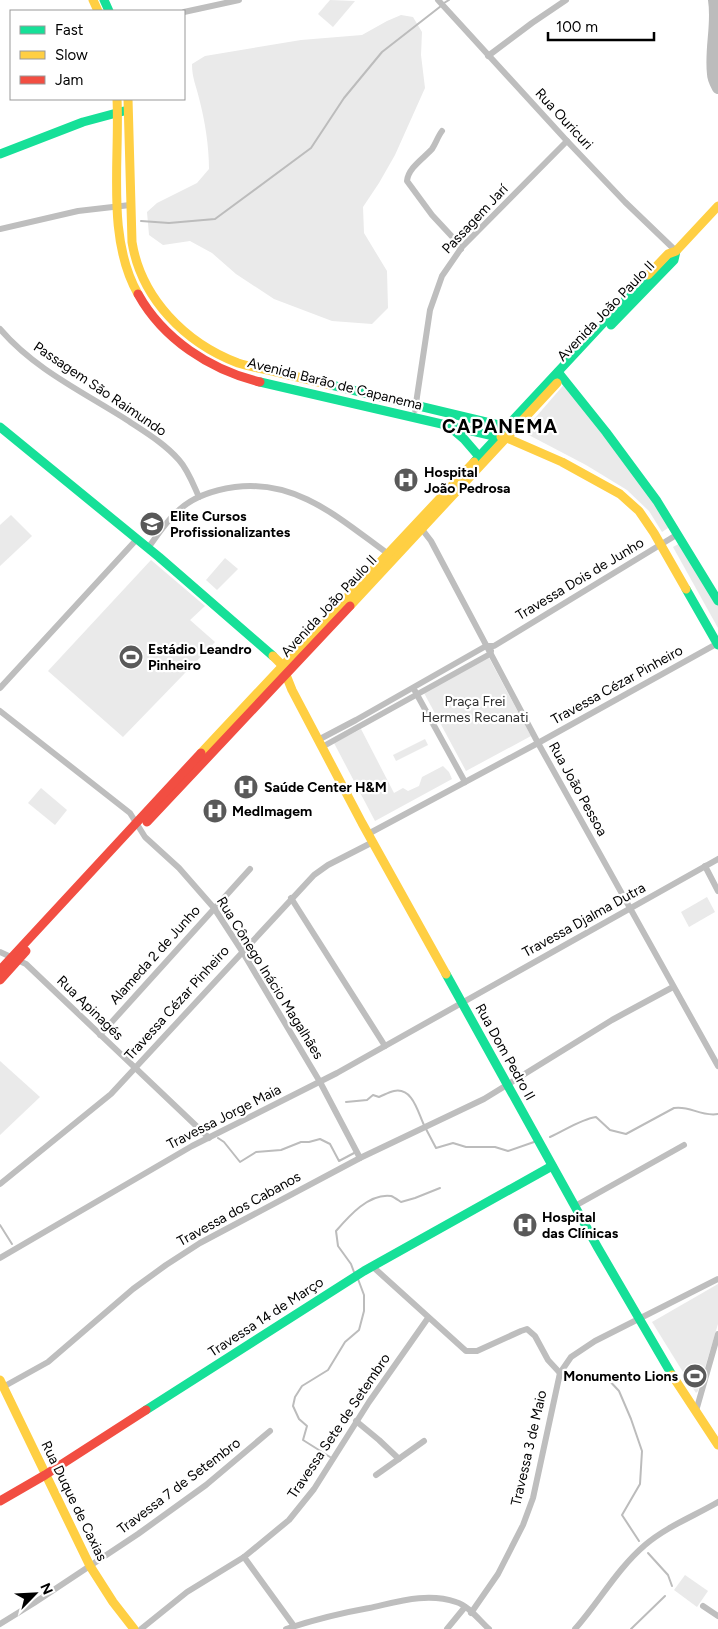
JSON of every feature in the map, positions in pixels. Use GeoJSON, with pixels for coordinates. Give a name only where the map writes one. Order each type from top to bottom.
{"type":"FeatureCollection","features":[{"type":"Feature","properties":{"kind":"street"},"geometry":{"type":"LineString","coordinates":[[185,12],[239,0]]}},
{"type":"Feature","properties":{"kind":"street","name":"Rua Ouricuri"},"geometry":{"type":"LineString","coordinates":[[438,0],[625,202],[676,250]]}},
{"type":"Feature","properties":{"kind":"street"},"geometry":{"type":"LineString","coordinates":[[488,56],[566,0]]}},
{"type":"Feature","properties":{"kind":"street","name":"Avenida Barão de Capanema"},"geometry":{"type":"LineString","coordinates":[[117,100],[121,246],[131,283],[154,319],[169,334],[202,360],[219,368],[256,380],[502,440],[569,465],[620,494],[639,511],[661,544],[718,644]]}},
{"type":"Feature","properties":{"kind":"street","name":"Avenida Barão de Capanema"},"geometry":{"type":"LineString","coordinates":[[128,100],[130,204],[136,261],[142,278],[158,304],[179,327],[191,337],[223,357],[239,363],[508,427]]}},
{"type":"Feature","properties":{"kind":"street"},"geometry":{"type":"LineString","coordinates":[[0,154],[83,122],[129,110]]}},
{"type":"Feature","properties":{"kind":"street"},"geometry":{"type":"LineString","coordinates":[[442,131],[434,146],[417,163],[407,177],[407,181],[432,216],[458,243],[461,249]]}},
{"type":"Feature","properties":{"kind":"street","name":"Passagem Jarí"},"geometry":{"type":"LineString","coordinates":[[414,418],[432,302],[442,276],[461,249],[567,141]]}},
{"type":"Feature","properties":{"kind":"street"},"geometry":{"type":"LineString","coordinates":[[0,230],[56,215],[130,204]]}},
{"type":"Feature","properties":{"kind":"street","name":"Avenida João Paulo II"},"geometry":{"type":"LineString","coordinates":[[283,669],[502,440],[668,254],[676,250],[718,206]]}},
{"type":"Feature","properties":{"kind":"street"},"geometry":{"type":"LineString","coordinates":[[131,283],[142,278]]}},
{"type":"Feature","properties":{"kind":"street","name":"Passagem São Raimundo"},"geometry":{"type":"LineString","coordinates":[[0,329],[24,354],[42,368],[135,425],[167,448],[179,460],[199,496]]}},
{"type":"Feature","properties":{"kind":"street"},"geometry":{"type":"LineString","coordinates":[[219,368],[223,357]]}},
{"type":"Feature","properties":{"kind":"street"},"geometry":{"type":"LineString","coordinates":[[560,375],[652,494],[718,601]]}},
{"type":"Feature","properties":{"kind":"street","name":"Avenida João Paulo II"},"geometry":{"type":"LineString","coordinates":[[502,440],[508,427],[560,375]]}},
{"type":"Feature","properties":{"kind":"street"},"geometry":{"type":"LineString","coordinates":[[286,387],[289,376]]}},
{"type":"Feature","properties":{"kind":"street"},"geometry":{"type":"LineString","coordinates":[[489,424],[502,440]]}},
{"type":"Feature","properties":{"kind":"street"},"geometry":{"type":"LineString","coordinates":[[449,426],[464,439],[482,460]]}},
{"type":"Feature","properties":{"kind":"street"},"geometry":{"type":"LineString","coordinates":[[0,427],[148,548],[269,652],[283,669]]}},
{"type":"Feature","properties":{"kind":"street"},"geometry":{"type":"LineString","coordinates":[[148,548],[177,511],[199,496],[226,488],[255,486],[297,494],[321,506],[387,553]]}},
{"type":"Feature","properties":{"kind":"street","name":"Avenida João Paulo II"},"geometry":{"type":"LineString","coordinates":[[0,980],[15,959],[283,669],[387,553],[419,526]]}},
{"type":"Feature","properties":{"kind":"street","name":"Rua João Pessoa"},"geometry":{"type":"LineString","coordinates":[[419,526],[434,546],[538,744],[718,1066]]}},
{"type":"Feature","properties":{"kind":"street","name":"Travessa Dois de Junho"},"geometry":{"type":"LineString","coordinates":[[494,646],[678,534]]}},
{"type":"Feature","properties":{"kind":"street"},"geometry":{"type":"LineString","coordinates":[[0,688],[136,539]]}},
{"type":"Feature","properties":{"kind":"street","name":"Travessa Cézar Pinheiro"},"geometry":{"type":"LineString","coordinates":[[0,1184],[94,1109],[135,1068],[291,898],[323,868],[465,782],[538,744],[718,644]]}},
{"type":"Feature","properties":{"kind":"street"},"geometry":{"type":"LineString","coordinates":[[486,646],[494,646],[490,654],[417,695],[320,743],[486,646]]}},
{"type":"Feature","properties":{"kind":"street","name":"Rua Dom Pedro II"},"geometry":{"type":"LineString","coordinates":[[283,669],[292,690],[371,838],[552,1166],[639,1319],[718,1445]]}},
{"type":"Feature","properties":{"kind":"street"},"geometry":{"type":"LineString","coordinates":[[413,688],[465,782]]}},
{"type":"Feature","properties":{"kind":"street","name":"Rua Cônego Inácio Magalhães"},"geometry":{"type":"LineString","coordinates":[[0,711],[130,813],[145,837],[178,868],[214,908],[242,951],[320,1082],[360,1158]]}},
{"type":"Feature","properties":{"kind":"street","name":"Travessa Djalma Dutra"},"geometry":{"type":"LineString","coordinates":[[462,1002],[718,859]]}},
{"type":"Feature","properties":{"kind":"street"},"geometry":{"type":"LineString","coordinates":[[705,866],[718,892]]}},
{"type":"Feature","properties":{"kind":"street","name":"Alameda 2 de Junho"},"geometry":{"type":"LineString","coordinates":[[100,1035],[250,869]]}},
{"type":"Feature","properties":{"kind":"street"},"geometry":{"type":"LineString","coordinates":[[291,898],[385,1046]]}},
{"type":"Feature","properties":{"kind":"street","name":"Rua Apinagés"},"geometry":{"type":"LineString","coordinates":[[0,952],[30,968],[209,1138]]}},
{"type":"Feature","properties":{"kind":"street","name":"Avenida João Paulo II"},"geometry":{"type":"LineString","coordinates":[[0,970],[15,959]]}},
{"type":"Feature","properties":{"kind":"street","name":"Travessa dos Cabanos"},"geometry":{"type":"LineString","coordinates":[[2,1389],[48,1362],[133,1289],[183,1253],[360,1158],[463,1110],[507,1085],[587,1034],[673,987]]}},
{"type":"Feature","properties":{"kind":"street","name":"Travessa Jorge Maia"},"geometry":{"type":"LineString","coordinates":[[0,1258],[179,1153],[320,1082],[462,1002]]}},
{"type":"Feature","properties":{"kind":"street"},"geometry":{"type":"LineString","coordinates":[[575,1206],[684,1145]]}},
{"type":"Feature","properties":{"kind":"street","name":"Travessa 14 de Março"},"geometry":{"type":"LineString","coordinates":[[0,1502],[372,1266],[552,1166]]}},
{"type":"Feature","properties":{"kind":"street"},"geometry":{"type":"LineString","coordinates":[[372,1266],[461,1348],[471,1352],[524,1330],[530,1331],[535,1336],[548,1360],[560,1373]]}},
{"type":"Feature","properties":{"kind":"street","name":"Travessa 3 de Maio"},"geometry":{"type":"LineString","coordinates":[[471,1613],[498,1574],[523,1525],[533,1498],[560,1373],[564,1365],[578,1351],[718,1279]]}},
{"type":"Feature","properties":{"kind":"street","name":"Travessa Sete de Setembro"},"geometry":{"type":"LineString","coordinates":[[141,1629],[187,1592],[244,1557],[273,1534],[301,1507],[386,1376],[428,1318]]}},
{"type":"Feature","properties":{"kind":"street"},"geometry":{"type":"LineString","coordinates":[[696,1411],[718,1334]]}},
{"type":"Feature","properties":{"kind":"street","name":"Rua Duque de Caxias"},"geometry":{"type":"LineString","coordinates":[[2,1389],[90,1566],[113,1602],[134,1629]]}},
{"type":"Feature","properties":{"kind":"street"},"geometry":{"type":"LineString","coordinates":[[356,1422],[379,1440],[398,1459]]}},
{"type":"Feature","properties":{"kind":"street","name":"Travessa 7 de Setembro"},"geometry":{"type":"LineString","coordinates":[[0,1624],[90,1566],[206,1485],[270,1431]]}},
{"type":"Feature","properties":{"kind":"street"},"geometry":{"type":"LineString","coordinates":[[376,1475],[424,1441]]}},
{"type":"Feature","properties":{"kind":"street"},"geometry":{"type":"LineString","coordinates":[[575,1629],[625,1566],[646,1544],[670,1528],[718,1502]]}},
{"type":"Feature","properties":{"kind":"street"},"geometry":{"type":"LineString","coordinates":[[244,1557],[294,1626]]}},
{"type":"Feature","properties":{"kind":"street"},"geometry":{"type":"LineString","coordinates":[[286,1629],[413,1598],[442,1599],[458,1602],[489,1629]]}},
{"type":"Feature","properties":{"kind":"street"},"geometry":{"type":"LineString","coordinates":[[703,1606],[718,1616]]}},
{"type":"Feature","properties":{"kind":"street"},"geometry":{"type":"LineString","coordinates":[[446,1629],[465,1607]]}},
{"type":"Feature","properties":{"kind":"green space"},"geometry":{"type":"Polygon","coordinates":[[[330,0],[355,1],[333,27],[318,14],[330,0]]]}},
{"type":"Feature","properties":{"kind":"green space"},"geometry":{"type":"Polygon","coordinates":[[[401,15],[413,17],[422,32],[421,55],[425,88],[395,155],[363,207],[364,233],[387,271],[388,308],[372,324],[332,321],[274,299],[236,274],[212,253],[190,241],[163,245],[149,235],[147,212],[157,203],[197,183],[209,169],[205,125],[193,77],[192,64],[205,56],[301,40],[362,35],[401,15]]]}},
{"type":"Feature","properties":{"kind":"green space"},"geometry":{"type":"Polygon","coordinates":[[[567,381],[671,526],[662,532],[649,511],[627,490],[586,465],[523,432],[567,381]]]}},
{"type":"Feature","properties":{"kind":"green space"},"geometry":{"type":"Polygon","coordinates":[[[11,515],[32,536],[0,566],[0,525],[11,515]]]}},
{"type":"Feature","properties":{"kind":"green space"},"geometry":{"type":"Polygon","coordinates":[[[682,542],[718,605],[718,628],[673,547],[682,542]]]}},
{"type":"Feature","properties":{"kind":"green space"},"geometry":{"type":"Polygon","coordinates":[[[225,558],[238,569],[217,590],[206,580],[225,558]]]}},
{"type":"Feature","properties":{"kind":"green space","name":"Estádio Leandro Pinheiro"},"geometry":{"type":"Polygon","coordinates":[[[151,560],[205,606],[190,620],[215,642],[123,737],[48,671],[151,560]]]}},
{"type":"Feature","properties":{"kind":"green space","name":"Praça Frei Hermes Recanati"},"geometry":{"type":"Polygon","coordinates":[[[488,656],[531,736],[466,771],[424,693],[488,656]]]}},
{"type":"Feature","properties":{"kind":"green space"},"geometry":{"type":"Polygon","coordinates":[[[361,729],[394,793],[403,788],[408,791],[419,786],[422,777],[443,766],[449,772],[452,779],[375,821],[334,743],[361,729]]]}},
{"type":"Feature","properties":{"kind":"green space"},"geometry":{"type":"Polygon","coordinates":[[[425,739],[428,745],[396,761],[393,755],[425,739]]]}},
{"type":"Feature","properties":{"kind":"green space"},"geometry":{"type":"Polygon","coordinates":[[[41,788],[67,810],[55,825],[28,803],[41,788]]]}},
{"type":"Feature","properties":{"kind":"green space"},"geometry":{"type":"Polygon","coordinates":[[[707,897],[715,912],[689,927],[681,912],[707,897]]]}},
{"type":"Feature","properties":{"kind":"green space"},"geometry":{"type":"Polygon","coordinates":[[[0,1061],[40,1097],[0,1135],[0,1061]]]}},
{"type":"Feature","properties":{"kind":"green space"},"geometry":{"type":"Polygon","coordinates":[[[718,1284],[718,1324],[696,1393],[652,1322],[718,1284]]]}},
{"type":"Feature","properties":{"kind":"green space"},"geometry":{"type":"Polygon","coordinates":[[[685,1575],[708,1591],[697,1607],[674,1590],[685,1575]]]}},
{"type":"Feature","properties":{"kind":"waterway"},"geometry":{"type":"LineString","coordinates":[[444,3],[449,0]]}},
{"type":"Feature","properties":{"kind":"waterway"},"geometry":{"type":"LineString","coordinates":[[714,0],[715,18],[712,65],[718,88]]}},
{"type":"Feature","properties":{"kind":"waterway"},"geometry":{"type":"LineString","coordinates":[[141,221],[169,223],[215,219],[311,148],[344,98],[382,52],[441,6]]}},
{"type":"Feature","properties":{"kind":"waterway"},"geometry":{"type":"LineString","coordinates":[[346,1102],[367,1100],[373,1095],[379,1097],[392,1091],[400,1091],[406,1093],[414,1102],[424,1125]]}},
{"type":"Feature","properties":{"kind":"waterway"},"geometry":{"type":"LineString","coordinates":[[550,1137],[596,1117],[610,1130],[626,1134],[674,1108],[685,1108],[706,1114],[718,1114]]}},
{"type":"Feature","properties":{"kind":"waterway"},"geometry":{"type":"LineString","coordinates":[[426,1129],[436,1148],[453,1143],[466,1147],[495,1147],[508,1151],[534,1142]]}},
{"type":"Feature","properties":{"kind":"waterway"},"geometry":{"type":"LineString","coordinates":[[218,1138],[224,1142],[240,1162],[256,1152],[281,1150],[301,1142],[320,1139],[330,1144],[339,1161],[356,1152]]}},
{"type":"Feature","properties":{"kind":"waterway"},"geometry":{"type":"LineString","coordinates":[[354,1272],[351,1264],[338,1246],[336,1231],[353,1213],[375,1198],[391,1196],[401,1202],[440,1188]]}},
{"type":"Feature","properties":{"kind":"waterway"},"geometry":{"type":"LineString","coordinates":[[0,1225],[12,1244]]}},
{"type":"Feature","properties":{"kind":"waterway"},"geometry":{"type":"LineString","coordinates":[[330,1457],[303,1440],[307,1426],[299,1419],[293,1406],[295,1397],[302,1386],[328,1370],[345,1342],[359,1330],[364,1311],[364,1295],[358,1279]]}},
{"type":"Feature","properties":{"kind":"waterway"},"geometry":{"type":"LineString","coordinates":[[606,1377],[619,1391],[642,1451],[640,1484],[622,1515],[639,1541]]}},
{"type":"Feature","properties":{"kind":"waterway"},"geometry":{"type":"LineString","coordinates":[[648,1553],[668,1575],[672,1586]]}},
{"type":"Feature","properties":{"kind":"waterway"},"geometry":{"type":"LineString","coordinates":[[631,1629],[665,1596]]}},
{"type":"Feature","properties":{"kind":"traffic: fast"},"geometry":{"type":"LineString","coordinates":[[104,0],[109,10]]}},
{"type":"Feature","properties":{"kind":"traffic: fast"},"geometry":{"type":"LineString","coordinates":[[0,154],[83,122],[124,111]]}},
{"type":"Feature","properties":{"kind":"traffic: fast"},"geometry":{"type":"LineString","coordinates":[[611,325],[674,260],[676,251]]}},
{"type":"Feature","properties":{"kind":"traffic: fast"},"geometry":{"type":"LineString","coordinates":[[474,462],[648,275]]}},
{"type":"Feature","properties":{"kind":"traffic: fast"},"geometry":{"type":"LineString","coordinates":[[558,372],[606,432],[657,501],[718,601]]}},
{"type":"Feature","properties":{"kind":"traffic: fast"},"geometry":{"type":"LineString","coordinates":[[260,382],[498,437]]}},
{"type":"Feature","properties":{"kind":"traffic: fast"},"geometry":{"type":"LineString","coordinates":[[331,385],[507,427]]}},
{"type":"Feature","properties":{"kind":"traffic: fast"},"geometry":{"type":"LineString","coordinates":[[0,427],[159,557],[273,656]]}},
{"type":"Feature","properties":{"kind":"traffic: fast"},"geometry":{"type":"LineString","coordinates":[[450,427],[464,439],[483,461]]}},
{"type":"Feature","properties":{"kind":"traffic: fast"},"geometry":{"type":"LineString","coordinates":[[686,589],[718,645]]}},
{"type":"Feature","properties":{"kind":"traffic: fast"},"geometry":{"type":"LineString","coordinates":[[446,974],[598,1248],[672,1375]]}},
{"type":"Feature","properties":{"kind":"traffic: fast"},"geometry":{"type":"LineString","coordinates":[[146,1410],[364,1271],[552,1166]]}},
{"type":"Feature","properties":{"kind":"traffic: slow"},"geometry":{"type":"LineString","coordinates":[[93,0],[98,10]]}},
{"type":"Feature","properties":{"kind":"traffic: slow"},"geometry":{"type":"LineString","coordinates":[[117,100],[118,224],[128,272],[138,294]]}},
{"type":"Feature","properties":{"kind":"traffic: slow"},"geometry":{"type":"LineString","coordinates":[[128,100],[132,242],[145,282],[156,300],[168,316],[184,331],[200,344],[219,354],[245,365],[331,385]]}},
{"type":"Feature","properties":{"kind":"traffic: slow"},"geometry":{"type":"LineString","coordinates":[[648,275],[668,254],[676,251],[718,206]]}},
{"type":"Feature","properties":{"kind":"traffic: slow"},"geometry":{"type":"LineString","coordinates":[[350,606],[557,383]]}},
{"type":"Feature","properties":{"kind":"traffic: slow"},"geometry":{"type":"LineString","coordinates":[[501,437],[562,462],[620,494],[639,511],[686,589]]}},
{"type":"Feature","properties":{"kind":"traffic: slow"},"geometry":{"type":"LineString","coordinates":[[201,753],[474,462]]}},
{"type":"Feature","properties":{"kind":"traffic: slow"},"geometry":{"type":"LineString","coordinates":[[273,656],[282,665],[292,690],[362,823],[446,974]]}},
{"type":"Feature","properties":{"kind":"traffic: slow"},"geometry":{"type":"LineString","coordinates":[[672,1375],[718,1445]]}},
{"type":"Feature","properties":{"kind":"traffic: slow"},"geometry":{"type":"LineString","coordinates":[[0,1380],[90,1566],[113,1602],[134,1629]]}},
{"type":"Feature","properties":{"kind":"traffic: jam"},"geometry":{"type":"LineString","coordinates":[[138,294],[148,310],[161,325],[190,350],[223,370],[260,382]]}},
{"type":"Feature","properties":{"kind":"traffic: jam"},"geometry":{"type":"LineString","coordinates":[[147,822],[350,606]]}},
{"type":"Feature","properties":{"kind":"traffic: jam"},"geometry":{"type":"LineString","coordinates":[[0,970],[201,753]]}},
{"type":"Feature","properties":{"kind":"traffic: jam"},"geometry":{"type":"LineString","coordinates":[[0,980],[26,951]]}},
{"type":"Feature","properties":{"kind":"traffic: jam"},"geometry":{"type":"LineString","coordinates":[[0,1501],[45,1475],[146,1410]]}},
{"type":"Feature","properties":{"kind":"place","name":"Hospital João Pedrosa"},"geometry":{"type":"Point","coordinates":[406,480]}},
{"type":"Feature","properties":{"kind":"place","name":"Elite Cursos Profissionalizantes"},"geometry":{"type":"Point","coordinates":[152,524]}},
{"type":"Feature","properties":{"kind":"place","name":"Estádio Leandro Pinheiro"},"geometry":{"type":"Point","coordinates":[131,657]}},
{"type":"Feature","properties":{"kind":"place","name":"Saúde Center H&M"},"geometry":{"type":"Point","coordinates":[246,787]}},
{"type":"Feature","properties":{"kind":"place","name":"MedImagem"},"geometry":{"type":"Point","coordinates":[215,811]}},
{"type":"Feature","properties":{"kind":"place","name":"Hospital das Clínicas"},"geometry":{"type":"Point","coordinates":[525,1225]}},
{"type":"Feature","properties":{"kind":"place","name":"Monumento Lions"},"geometry":{"type":"Point","coordinates":[695,1376]}},
{"type":"Feature","properties":{"kind":"district","name":"CAPANEMA"},"geometry":{"type":"Point","coordinates":[500,426]}}]}
